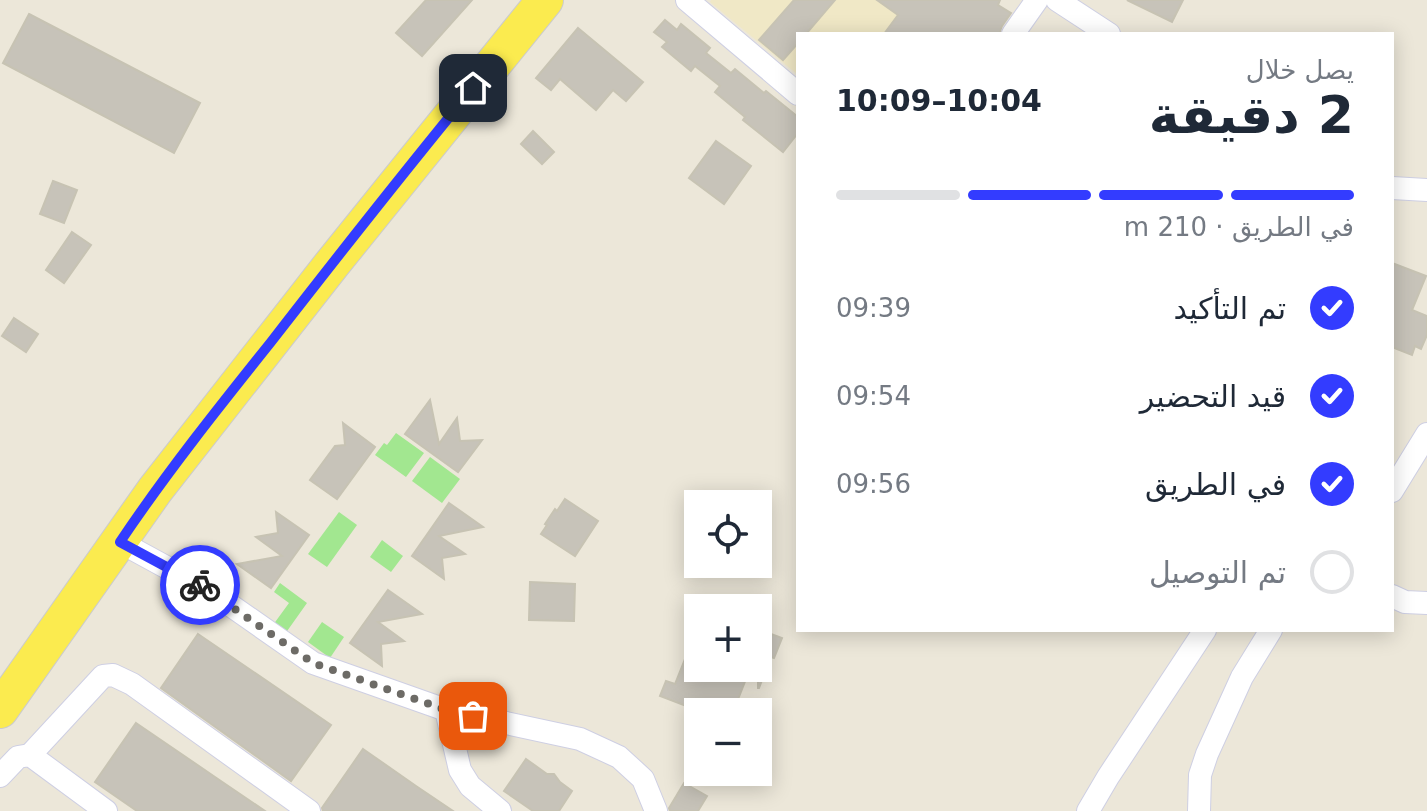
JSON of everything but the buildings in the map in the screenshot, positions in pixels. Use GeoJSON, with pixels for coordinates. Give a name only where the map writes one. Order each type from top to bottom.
{"type":"FeatureCollection","features":[{"type":"Feature","properties":{"kind":"main road"},"geometry":{"type":"LineString","coordinates":[[0,710],[155,490],[436,133],[545,0]]}},
{"type":"Feature","properties":{"kind":"street"},"geometry":{"type":"LineString","coordinates":[[687,0],[796,92]]}},
{"type":"Feature","properties":{"kind":"street"},"geometry":{"type":"LineString","coordinates":[[1014,32],[1037,0]]}},
{"type":"Feature","properties":{"kind":"street"},"geometry":{"type":"LineString","coordinates":[[1057,0],[1106,32]]}},
{"type":"Feature","properties":{"kind":"street"},"geometry":{"type":"LineString","coordinates":[[1394,188],[1427,190]]}},
{"type":"Feature","properties":{"kind":"street"},"geometry":{"type":"LineString","coordinates":[[1394,488],[1427,434]]}},
{"type":"Feature","properties":{"kind":"street"},"geometry":{"type":"LineString","coordinates":[[120,542],[210,591],[313,663],[446,710],[580,739],[619,757],[643,779],[656,811]]}},
{"type":"Feature","properties":{"kind":"street"},"geometry":{"type":"LineString","coordinates":[[1394,597],[1405,602],[1427,603]]}},
{"type":"Feature","properties":{"kind":"street"},"geometry":{"type":"LineString","coordinates":[[1088,811],[1204,632]]}},
{"type":"Feature","properties":{"kind":"street"},"geometry":{"type":"LineString","coordinates":[[1199,811],[1200,775],[1207,754],[1242,677],[1270,632]]}},
{"type":"Feature","properties":{"kind":"street"},"geometry":{"type":"LineString","coordinates":[[0,776],[18,757],[30,755],[103,676],[113,675],[132,684],[309,811]]}},
{"type":"Feature","properties":{"kind":"street"},"geometry":{"type":"LineString","coordinates":[[446,710],[460,770],[470,786],[500,811]]}},
{"type":"Feature","properties":{"kind":"street"},"geometry":{"type":"LineString","coordinates":[[30,755],[106,811]]}},
{"type":"Feature","properties":{"kind":"shaded area"},"geometry":{"type":"Polygon","coordinates":[[[912,0],[951,32],[796,32],[796,73],[710,2],[912,0]]]}},
{"type":"Feature","properties":{"kind":"green space"},"geometry":{"type":"Polygon","coordinates":[[[396,433],[424,453],[406,477],[375,455],[396,433]]]}},
{"type":"Feature","properties":{"kind":"green space"},"geometry":{"type":"Polygon","coordinates":[[[430,457],[460,479],[442,503],[412,481],[430,457]]]}},
{"type":"Feature","properties":{"kind":"green space"},"geometry":{"type":"Polygon","coordinates":[[[339,512],[357,525],[327,567],[308,554],[339,512]]]}},
{"type":"Feature","properties":{"kind":"green space"},"geometry":{"type":"Polygon","coordinates":[[[382,540],[403,556],[391,572],[370,557],[382,540]]]}},
{"type":"Feature","properties":{"kind":"green space"},"geometry":{"type":"Polygon","coordinates":[[[280,583],[307,603],[285,634],[273,625],[289,603],[274,592],[280,583]]]}},
{"type":"Feature","properties":{"kind":"green space"},"geometry":{"type":"Polygon","coordinates":[[[322,622],[344,637],[330,658],[308,642],[322,622]]]}},
{"type":"Feature","properties":{"kind":"way so far"},"geometry":{"type":"LineString","coordinates":[[200,585],[313,663],[446,710],[473,716]]}},
{"type":"Feature","properties":{"kind":"route"},"geometry":{"type":"LineString","coordinates":[[200,585],[120,542],[155,490],[473,88]]}}]}
